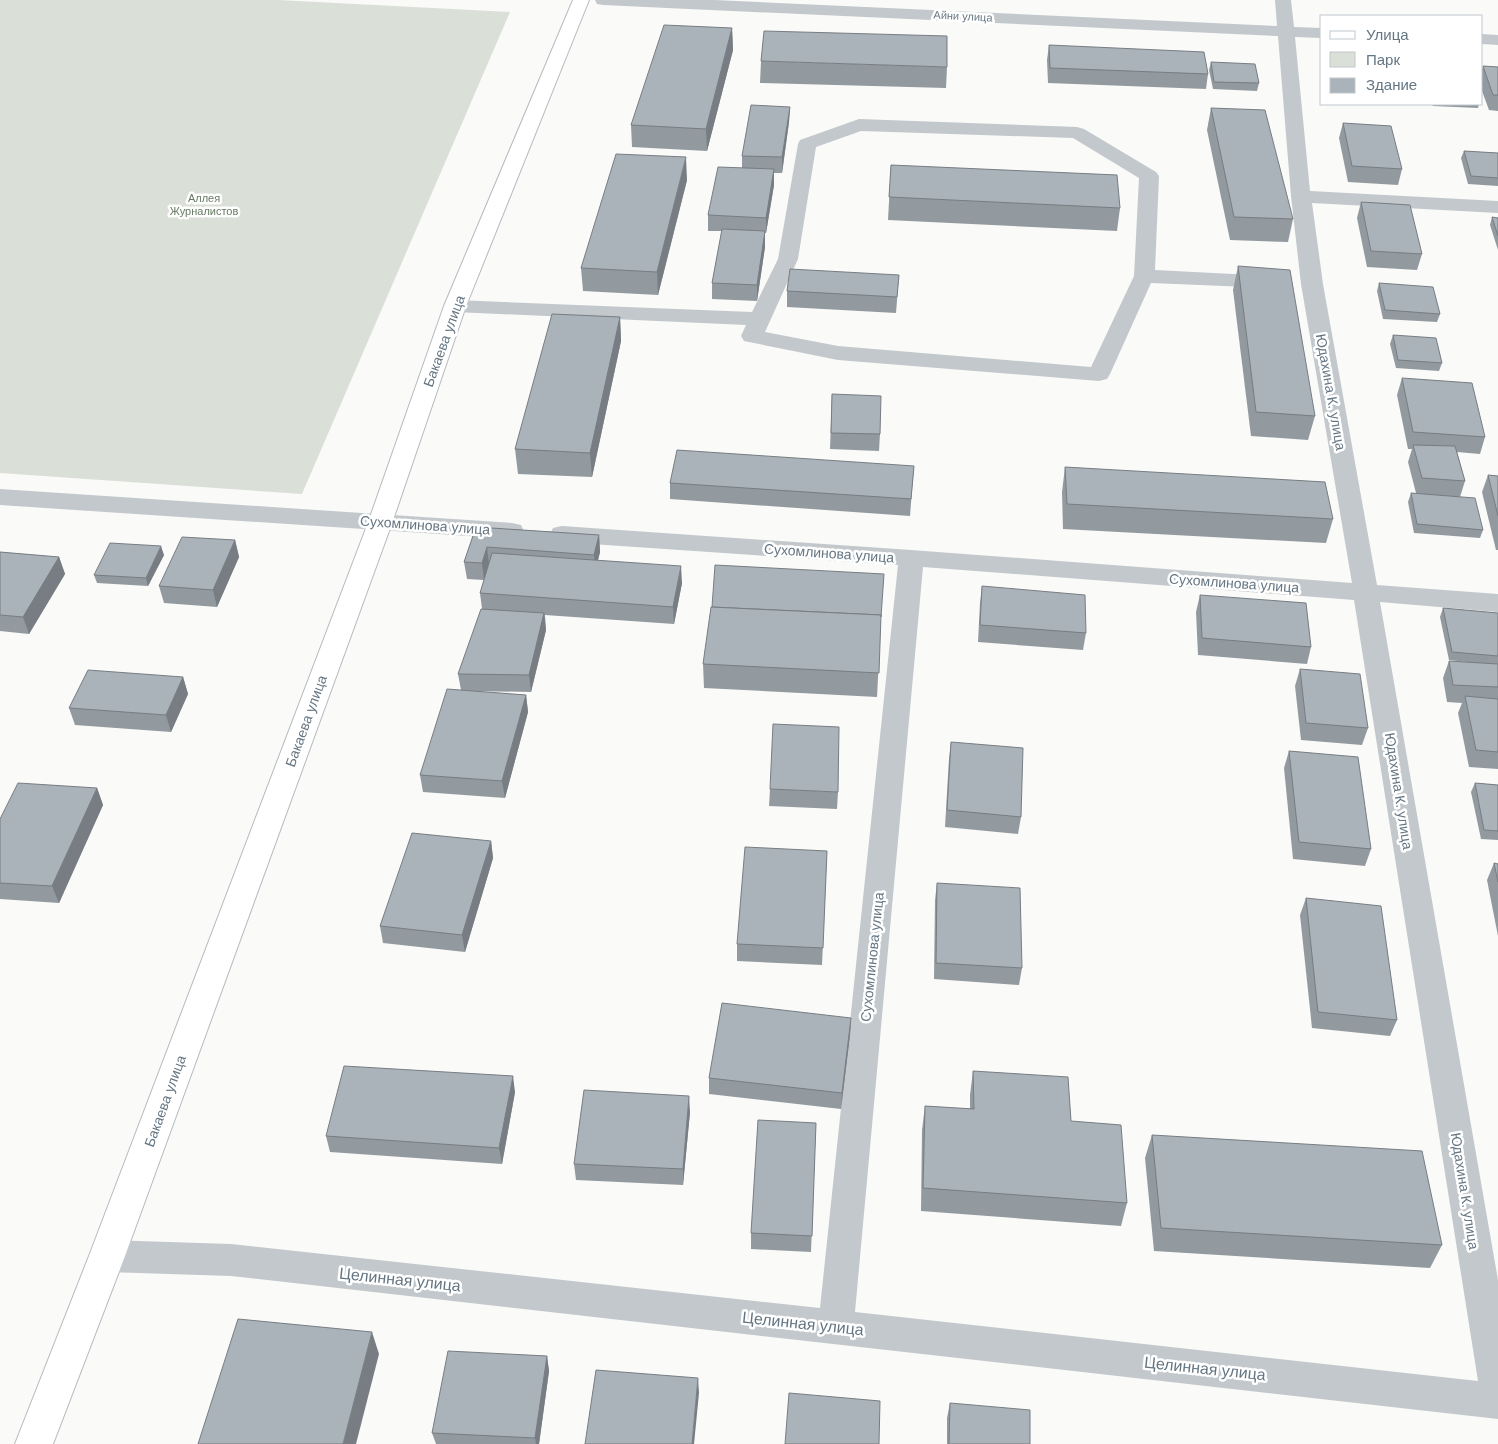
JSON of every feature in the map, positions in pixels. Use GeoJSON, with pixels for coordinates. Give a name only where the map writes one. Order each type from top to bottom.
{"type":"FeatureCollection","features":[{"type":"Feature","properties":{"kind":"main road","name":"Бакаева улица"},"geometry":{"type":"LineString","coordinates":[[34,1444],[107,1256],[380,523],[456,306],[581,0]]}},
{"type":"Feature","properties":{"kind":"street","name":"Айни улица"},"geometry":{"type":"LineString","coordinates":[[603,0],[1320,33]]}},
{"type":"Feature","properties":{"kind":"street","name":"Юдахина К. улица"},"geometry":{"type":"LineString","coordinates":[[1283,0],[1301,196],[1312,284],[1366,593],[1498,1387]]}},
{"type":"Feature","properties":{"kind":"street"},"geometry":{"type":"LineString","coordinates":[[1483,39],[1498,40]]}},
{"type":"Feature","properties":{"kind":"street"},"geometry":{"type":"LineString","coordinates":[[859,125],[1077,133],[1149,176],[1144,276],[1099,374],[838,353],[752,336],[788,259],[807,144],[859,125]]}},
{"type":"Feature","properties":{"kind":"street"},"geometry":{"type":"LineString","coordinates":[[1301,196],[1498,207]]}},
{"type":"Feature","properties":{"kind":"street"},"geometry":{"type":"LineString","coordinates":[[1144,276],[1312,284]]}},
{"type":"Feature","properties":{"kind":"street"},"geometry":{"type":"LineString","coordinates":[[456,306],[760,319]]}},
{"type":"Feature","properties":{"kind":"street","name":"Сухомлинова улица"},"geometry":{"type":"LineString","coordinates":[[0,497],[910,558],[1498,603]]}},
{"type":"Feature","properties":{"kind":"street","name":"Сухомлинова улица"},"geometry":{"type":"LineString","coordinates":[[836,1326],[910,558]]}},
{"type":"Feature","properties":{"kind":"street","name":"Целинная улица"},"geometry":{"type":"LineString","coordinates":[[107,1256],[231,1260],[1498,1401]]}},
{"type":"Feature","properties":{"kind":"green space","name":"Аллея Журналистов"},"geometry":{"type":"Polygon","coordinates":[[[0,0],[278,0],[510,12],[302,494],[0,473],[0,0]]]}},
{"type":"Feature","properties":{"kind":"building"},"geometry":{"type":"Polygon","coordinates":[[[664,25],[732,28],[706,129],[631,125],[664,25]]]}},
{"type":"Feature","properties":{"kind":"building"},"geometry":{"type":"Polygon","coordinates":[[[764,31],[947,36],[947,67],[761,61],[764,31]]]}},
{"type":"Feature","properties":{"kind":"building"},"geometry":{"type":"Polygon","coordinates":[[[1049,45],[1204,52],[1208,74],[1050,68],[1049,45]]]}},
{"type":"Feature","properties":{"kind":"building"},"geometry":{"type":"Polygon","coordinates":[[[1211,62],[1255,64],[1259,83],[1214,82],[1211,62]]]}},
{"type":"Feature","properties":{"kind":"building"},"geometry":{"type":"Polygon","coordinates":[[[1483,66],[1498,67],[1498,95],[1493,95],[1483,66]]]}},
{"type":"Feature","properties":{"kind":"building"},"geometry":{"type":"Polygon","coordinates":[[[751,105],[790,107],[782,157],[742,156],[751,105]]]}},
{"type":"Feature","properties":{"kind":"building"},"geometry":{"type":"Polygon","coordinates":[[[1211,108],[1265,110],[1293,219],[1234,217],[1211,108]]]}},
{"type":"Feature","properties":{"kind":"building"},"geometry":{"type":"Polygon","coordinates":[[[1343,123],[1391,126],[1402,169],[1352,166],[1343,123]]]}},
{"type":"Feature","properties":{"kind":"building"},"geometry":{"type":"Polygon","coordinates":[[[1464,151],[1498,153],[1498,178],[1471,176],[1464,151]]]}},
{"type":"Feature","properties":{"kind":"building"},"geometry":{"type":"Polygon","coordinates":[[[616,154],[686,157],[657,272],[581,268],[616,154]]]}},
{"type":"Feature","properties":{"kind":"building"},"geometry":{"type":"Polygon","coordinates":[[[891,165],[1117,175],[1120,208],[889,197],[891,165]]]}},
{"type":"Feature","properties":{"kind":"building"},"geometry":{"type":"Polygon","coordinates":[[[718,167],[774,169],[766,218],[708,215],[718,167]]]}},
{"type":"Feature","properties":{"kind":"building"},"geometry":{"type":"Polygon","coordinates":[[[1361,202],[1410,205],[1422,254],[1371,251],[1361,202]]]}},
{"type":"Feature","properties":{"kind":"building"},"geometry":{"type":"Polygon","coordinates":[[[1492,217],[1498,218],[1498,236],[1492,217]]]}},
{"type":"Feature","properties":{"kind":"building"},"geometry":{"type":"Polygon","coordinates":[[[722,229],[765,231],[757,285],[712,283],[722,229]]]}},
{"type":"Feature","properties":{"kind":"building"},"geometry":{"type":"Polygon","coordinates":[[[1238,266],[1290,270],[1315,416],[1256,412],[1238,266]]]}},
{"type":"Feature","properties":{"kind":"building"},"geometry":{"type":"Polygon","coordinates":[[[790,269],[899,275],[897,297],[787,291],[790,269]]]}},
{"type":"Feature","properties":{"kind":"building"},"geometry":{"type":"Polygon","coordinates":[[[1379,283],[1433,287],[1440,314],[1385,310],[1379,283]]]}},
{"type":"Feature","properties":{"kind":"building"},"geometry":{"type":"Polygon","coordinates":[[[552,314],[620,317],[590,453],[515,449],[552,314]]]}},
{"type":"Feature","properties":{"kind":"building"},"geometry":{"type":"Polygon","coordinates":[[[1393,335],[1436,338],[1442,363],[1398,360],[1393,335]]]}},
{"type":"Feature","properties":{"kind":"building"},"geometry":{"type":"Polygon","coordinates":[[[1402,378],[1472,383],[1485,437],[1413,432],[1402,378]]]}},
{"type":"Feature","properties":{"kind":"building"},"geometry":{"type":"Polygon","coordinates":[[[832,394],[881,396],[880,434],[831,433],[832,394]]]}},
{"type":"Feature","properties":{"kind":"building"},"geometry":{"type":"Polygon","coordinates":[[[1413,445],[1455,446],[1465,481],[1422,478],[1413,445]]]}},
{"type":"Feature","properties":{"kind":"building"},"geometry":{"type":"Polygon","coordinates":[[[677,450],[914,466],[911,499],[670,483],[677,450]]]}},
{"type":"Feature","properties":{"kind":"building"},"geometry":{"type":"Polygon","coordinates":[[[1065,467],[1325,482],[1333,519],[1067,504],[1065,467]]]}},
{"type":"Feature","properties":{"kind":"building"},"geometry":{"type":"Polygon","coordinates":[[[1488,475],[1498,476],[1498,516],[1488,475]]]}},
{"type":"Feature","properties":{"kind":"building"},"geometry":{"type":"Polygon","coordinates":[[[1411,493],[1475,498],[1483,530],[1417,524],[1411,493]]]}},
{"type":"Feature","properties":{"kind":"building"},"geometry":{"type":"Polygon","coordinates":[[[476,527],[599,535],[594,555],[487,547],[482,563],[464,562],[476,527]]]}},
{"type":"Feature","properties":{"kind":"building"},"geometry":{"type":"Polygon","coordinates":[[[182,537],[235,540],[213,590],[159,586],[182,537]]]}},
{"type":"Feature","properties":{"kind":"building"},"geometry":{"type":"Polygon","coordinates":[[[110,543],[161,546],[146,578],[94,575],[110,543]]]}},
{"type":"Feature","properties":{"kind":"building"},"geometry":{"type":"Polygon","coordinates":[[[0,552],[59,557],[23,617],[0,615],[0,552]]]}},
{"type":"Feature","properties":{"kind":"building"},"geometry":{"type":"Polygon","coordinates":[[[492,553],[681,566],[673,607],[480,593],[492,553]]]}},
{"type":"Feature","properties":{"kind":"building"},"geometry":{"type":"Polygon","coordinates":[[[715,565],[884,574],[881,617],[881,615],[712,607],[715,565]]]}},
{"type":"Feature","properties":{"kind":"building"},"geometry":{"type":"Polygon","coordinates":[[[982,586],[1085,595],[1086,633],[980,625],[982,586]]]}},
{"type":"Feature","properties":{"kind":"building"},"geometry":{"type":"Polygon","coordinates":[[[1200,595],[1306,603],[1311,647],[1202,638],[1200,595]]]}},
{"type":"Feature","properties":{"kind":"building"},"geometry":{"type":"Polygon","coordinates":[[[711,607],[881,615],[879,673],[703,664],[711,607]]]}},
{"type":"Feature","properties":{"kind":"building"},"geometry":{"type":"Polygon","coordinates":[[[1443,608],[1498,613],[1498,656],[1452,652],[1443,608]]]}},
{"type":"Feature","properties":{"kind":"building"},"geometry":{"type":"Polygon","coordinates":[[[481,609],[544,613],[529,675],[458,674],[481,609]]]}},
{"type":"Feature","properties":{"kind":"building"},"geometry":{"type":"Polygon","coordinates":[[[1449,661],[1498,664],[1498,687],[1453,685],[1449,661]]]}},
{"type":"Feature","properties":{"kind":"building"},"geometry":{"type":"Polygon","coordinates":[[[1300,669],[1360,674],[1368,728],[1306,723],[1300,669]]]}},
{"type":"Feature","properties":{"kind":"building"},"geometry":{"type":"Polygon","coordinates":[[[88,670],[183,677],[166,715],[69,708],[88,670]]]}},
{"type":"Feature","properties":{"kind":"building"},"geometry":{"type":"Polygon","coordinates":[[[447,689],[526,695],[502,781],[420,775],[447,689]]]}},
{"type":"Feature","properties":{"kind":"building"},"geometry":{"type":"Polygon","coordinates":[[[1465,696],[1498,699],[1498,752],[1476,750],[1465,696]]]}},
{"type":"Feature","properties":{"kind":"building"},"geometry":{"type":"Polygon","coordinates":[[[773,724],[839,727],[838,792],[770,789],[773,724]]]}},
{"type":"Feature","properties":{"kind":"building"},"geometry":{"type":"Polygon","coordinates":[[[951,742],[1023,748],[1021,817],[947,810],[951,742]]]}},
{"type":"Feature","properties":{"kind":"building"},"geometry":{"type":"Polygon","coordinates":[[[1289,751],[1358,757],[1371,849],[1299,842],[1289,751]]]}},
{"type":"Feature","properties":{"kind":"building"},"geometry":{"type":"Polygon","coordinates":[[[18,783],[97,788],[52,886],[0,883],[0,819],[18,783]]]}},
{"type":"Feature","properties":{"kind":"building"},"geometry":{"type":"Polygon","coordinates":[[[1475,783],[1498,785],[1498,831],[1484,830],[1475,783]]]}},
{"type":"Feature","properties":{"kind":"building"},"geometry":{"type":"Polygon","coordinates":[[[412,833],[491,841],[462,935],[380,926],[412,833]]]}},
{"type":"Feature","properties":{"kind":"building"},"geometry":{"type":"Polygon","coordinates":[[[745,847],[827,851],[823,948],[737,944],[745,847]]]}},
{"type":"Feature","properties":{"kind":"building"},"geometry":{"type":"Polygon","coordinates":[[[1494,863],[1498,864],[1498,882],[1494,863]]]}},
{"type":"Feature","properties":{"kind":"building"},"geometry":{"type":"Polygon","coordinates":[[[937,883],[1020,888],[1022,968],[936,963],[937,883]]]}},
{"type":"Feature","properties":{"kind":"building"},"geometry":{"type":"Polygon","coordinates":[[[1306,898],[1381,906],[1397,1020],[1318,1012],[1306,898]]]}},
{"type":"Feature","properties":{"kind":"building"},"geometry":{"type":"Polygon","coordinates":[[[722,1003],[851,1018],[842,1093],[709,1078],[722,1003]]]}},
{"type":"Feature","properties":{"kind":"building"},"geometry":{"type":"Polygon","coordinates":[[[344,1066],[513,1076],[499,1148],[326,1136],[344,1066]]]}},
{"type":"Feature","properties":{"kind":"building"},"geometry":{"type":"Polygon","coordinates":[[[973,1071],[1068,1077],[1071,1121],[1121,1125],[1127,1203],[923,1188],[925,1106],[974,1109],[973,1071]]]}},
{"type":"Feature","properties":{"kind":"building"},"geometry":{"type":"Polygon","coordinates":[[[584,1090],[689,1096],[683,1169],[574,1164],[584,1090]]]}},
{"type":"Feature","properties":{"kind":"building"},"geometry":{"type":"Polygon","coordinates":[[[758,1120],[816,1123],[812,1236],[751,1233],[758,1120]]]}},
{"type":"Feature","properties":{"kind":"building"},"geometry":{"type":"Polygon","coordinates":[[[1152,1135],[1422,1151],[1442,1245],[1161,1228],[1152,1135]]]}},
{"type":"Feature","properties":{"kind":"building"},"geometry":{"type":"Polygon","coordinates":[[[238,1319],[372,1332],[343,1444],[198,1444],[238,1319]]]}},
{"type":"Feature","properties":{"kind":"building"},"geometry":{"type":"Polygon","coordinates":[[[448,1351],[547,1356],[535,1438],[432,1433],[448,1351]]]}},
{"type":"Feature","properties":{"kind":"building"},"geometry":{"type":"Polygon","coordinates":[[[596,1370],[698,1378],[692,1444],[585,1444],[596,1370]]]}},
{"type":"Feature","properties":{"kind":"building"},"geometry":{"type":"Polygon","coordinates":[[[789,1393],[880,1401],[879,1444],[785,1444],[789,1393]]]}},
{"type":"Feature","properties":{"kind":"building"},"geometry":{"type":"Polygon","coordinates":[[[950,1403],[1030,1410],[1030,1444],[949,1444],[950,1403]]]}}]}
